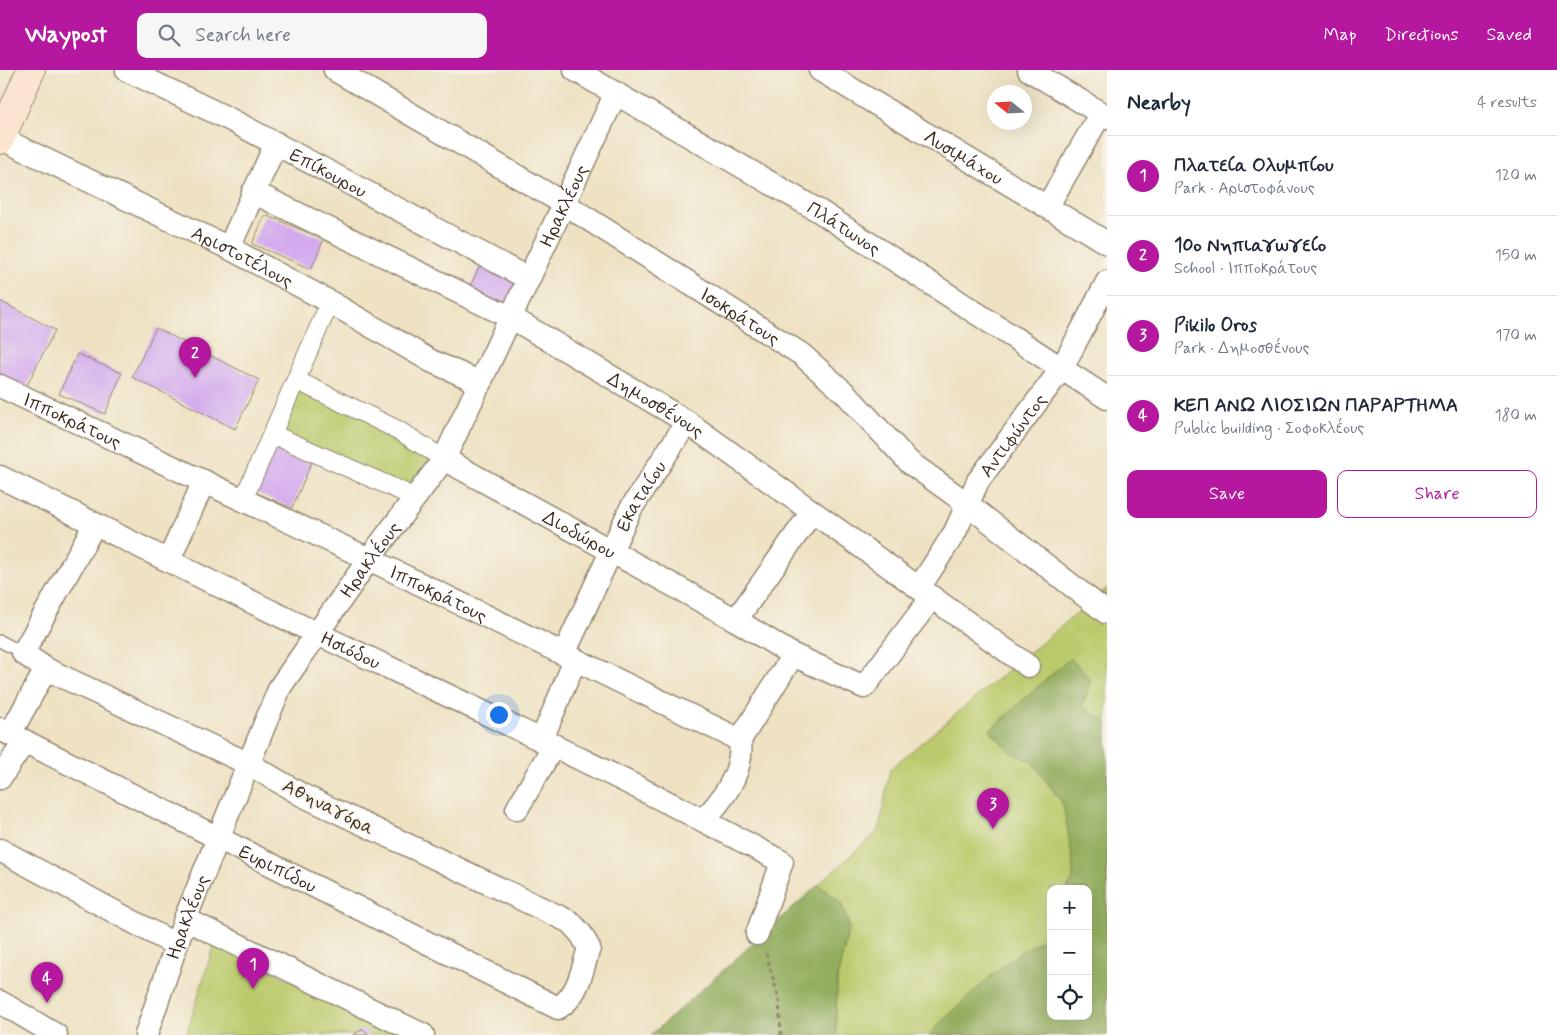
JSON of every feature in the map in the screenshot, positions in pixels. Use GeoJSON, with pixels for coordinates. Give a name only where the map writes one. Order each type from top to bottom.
{"type":"FeatureCollection","features":[{"type":"Feature","properties":{"kind":"main road"},"geometry":{"type":"LineString","coordinates":[[0,139],[31,70]]}},
{"type":"Feature","properties":{"kind":"street","name":"Επίκουρου"},"geometry":{"type":"LineString","coordinates":[[127,70],[276,143],[529,279]]}},
{"type":"Feature","properties":{"kind":"street","name":"Ισοκράτους"},"geometry":{"type":"LineString","coordinates":[[335,70],[563,203],[802,354],[846,394],[909,462],[966,503],[1107,613]]}},
{"type":"Feature","properties":{"kind":"street","name":"Πλάτωνος"},"geometry":{"type":"LineString","coordinates":[[575,70],[819,211],[1107,398]]}},
{"type":"Feature","properties":{"kind":"street","name":"Λυσιμάχου"},"geometry":{"type":"LineString","coordinates":[[820,70],[1107,243]]}},
{"type":"Feature","properties":{"kind":"street"},"geometry":{"type":"LineString","coordinates":[[1042,73],[1104,115],[1047,207]]}},
{"type":"Feature","properties":{"kind":"street","name":"Ηρακλέους"},"geometry":{"type":"LineString","coordinates":[[146,1035],[185,920],[280,687],[369,559],[444,459],[512,318],[563,203],[616,93]]}},
{"type":"Feature","properties":{"kind":"street","name":"Αριστοτέλους"},"geometry":{"type":"LineString","coordinates":[[0,139],[229,248],[330,302],[430,361],[481,383]]}},
{"type":"Feature","properties":{"kind":"street"},"geometry":{"type":"LineString","coordinates":[[229,248],[276,143]]}},
{"type":"Feature","properties":{"kind":"street","name":"Δημοσθένους"},"geometry":{"type":"LineString","coordinates":[[253,192],[512,318],[686,422],[1028,666]]}},
{"type":"Feature","properties":{"kind":"street","name":"Αντιφώντος"},"geometry":{"type":"LineString","coordinates":[[864,688],[926,592],[955,532],[966,503],[978,482],[1062,368],[1107,282]]}},
{"type":"Feature","properties":{"kind":"street"},"geometry":{"type":"LineString","coordinates":[[243,500],[330,302]]}},
{"type":"Feature","properties":{"kind":"street","name":"Διοδώρου"},"geometry":{"type":"LineString","coordinates":[[296,380],[398,430],[444,459],[736,620],[793,655],[864,688]]}},
{"type":"Feature","properties":{"kind":"street","name":"Ιπποκράτους"},"geometry":{"type":"LineString","coordinates":[[0,386],[369,559],[740,740]]}},
{"type":"Feature","properties":{"kind":"street","name":"Εκαταίου"},"geometry":{"type":"LineString","coordinates":[[517,809],[548,742],[570,657],[630,510],[686,422]]}},
{"type":"Feature","properties":{"kind":"street"},"geometry":{"type":"LineString","coordinates":[[272,434],[403,492],[414,500]]}},
{"type":"Feature","properties":{"kind":"street","name":"Ησιόδου"},"geometry":{"type":"LineString","coordinates":[[0,477],[316,633],[548,742],[704,820],[782,862],[757,934]]}},
{"type":"Feature","properties":{"kind":"street"},"geometry":{"type":"LineString","coordinates":[[169,560],[204,481]]}},
{"type":"Feature","properties":{"kind":"street"},"geometry":{"type":"LineString","coordinates":[[736,620],[812,512]]}},
{"type":"Feature","properties":{"kind":"street"},"geometry":{"type":"LineString","coordinates":[[23,654],[95,524]]}},
{"type":"Feature","properties":{"kind":"street","name":"Αθηναγόρα"},"geometry":{"type":"LineString","coordinates":[[23,654],[46,669],[250,764],[302,795],[570,922],[588,948],[576,988],[568,1002],[558,1008]]}},
{"type":"Feature","properties":{"kind":"street"},"geometry":{"type":"LineString","coordinates":[[704,820],[723,800],[736,772],[742,753],[740,740],[793,655]]}},
{"type":"Feature","properties":{"kind":"street"},"geometry":{"type":"LineString","coordinates":[[0,778],[12,734],[46,669]]}},
{"type":"Feature","properties":{"kind":"street","name":"Ευριπίδου"},"geometry":{"type":"LineString","coordinates":[[12,734],[558,1008]]}},
{"type":"Feature","properties":{"kind":"street"},"geometry":{"type":"LineString","coordinates":[[0,850],[176,945]]}},
{"type":"Feature","properties":{"kind":"street"},"geometry":{"type":"LineString","coordinates":[[185,920],[419,1034]]}},
{"type":"Feature","properties":{"kind":"street"},"geometry":{"type":"LineString","coordinates":[[0,1002],[56,1035]]}},
{"type":"Feature","properties":{"kind":"lane","name":"Αθηναγόρα"},"geometry":{"type":"LineString","coordinates":[[0,641],[23,654]]}},
{"type":"Feature","properties":{"kind":"path"},"geometry":{"type":"LineString","coordinates":[[757,934],[767,956],[780,1000],[781,1035]]}},
{"type":"Feature","properties":{"kind":"green space"},"geometry":{"type":"Polygon","coordinates":[[[296,380],[444,459],[414,500],[272,434],[296,380]]]}},
{"type":"Feature","properties":{"kind":"green space"},"geometry":{"type":"Polygon","coordinates":[[[1107,588],[1107,1035],[836,1035],[837,979],[849,927],[841,902],[818,885],[879,830],[890,769],[1107,588]]]}},
{"type":"Feature","properties":{"kind":"green space"},"geometry":{"type":"Polygon","coordinates":[[[1070,658],[1091,680],[1082,707],[1107,722],[1107,1035],[930,1035],[939,1024],[1009,960],[1040,941],[1047,928],[1047,1020],[1092,1020],[1092,885],[1069,885],[1073,879],[1073,861],[1063,804],[1032,762],[1010,752],[990,730],[1070,658]]]}},
{"type":"Feature","properties":{"kind":"green space"},"geometry":{"type":"Polygon","coordinates":[[[818,885],[841,902],[849,927],[837,979],[836,1035],[651,1035],[818,885]]]}},
{"type":"Feature","properties":{"kind":"green space"},"geometry":{"type":"Polygon","coordinates":[[[215,942],[398,1035],[186,1035],[215,942]]]}},
{"type":"Feature","properties":{"kind":"building"},"geometry":{"type":"Polygon","coordinates":[[[265,215],[324,239],[311,269],[252,244],[265,215]]]}},
{"type":"Feature","properties":{"kind":"building"},"geometry":{"type":"Polygon","coordinates":[[[480,265],[520,283],[508,309],[468,291],[480,265]]]}},
{"type":"Feature","properties":{"kind":"building"},"geometry":{"type":"Polygon","coordinates":[[[0,301],[55,330],[25,389],[0,376],[0,301]]]}},
{"type":"Feature","properties":{"kind":"building"},"geometry":{"type":"Polygon","coordinates":[[[156,328],[259,380],[235,429],[132,377],[156,328]]]}},
{"type":"Feature","properties":{"kind":"building"},"geometry":{"type":"Polygon","coordinates":[[[77,354],[122,373],[105,414],[59,394],[77,354]]]}},
{"type":"Feature","properties":{"kind":"building"},"geometry":{"type":"Polygon","coordinates":[[[272,436],[315,455],[292,508],[250,490],[272,436]]]}},
{"type":"Feature","properties":{"kind":"building"},"geometry":{"type":"Polygon","coordinates":[[[363,1029],[370,1035],[353,1035],[363,1029]]]}},
{"type":"Feature","properties":{"kind":"place","name":"10ο Νηπιαγωγείο"},"geometry":{"type":"Point","coordinates":[195,378]}},
{"type":"Feature","properties":{"kind":"place","name":"Pikilo Oros"},"geometry":{"type":"Point","coordinates":[993,829]}},
{"type":"Feature","properties":{"kind":"place","name":"Πλατεία Ολυμπίου"},"geometry":{"type":"Point","coordinates":[253,989]}},
{"type":"Feature","properties":{"kind":"place","name":"ΚΕΠ ΑΝΩ ΛΙΟΣΙΩΝ ΠΑΡΑΡΤΗΜΑ"},"geometry":{"type":"Point","coordinates":[47,1003]}}]}
